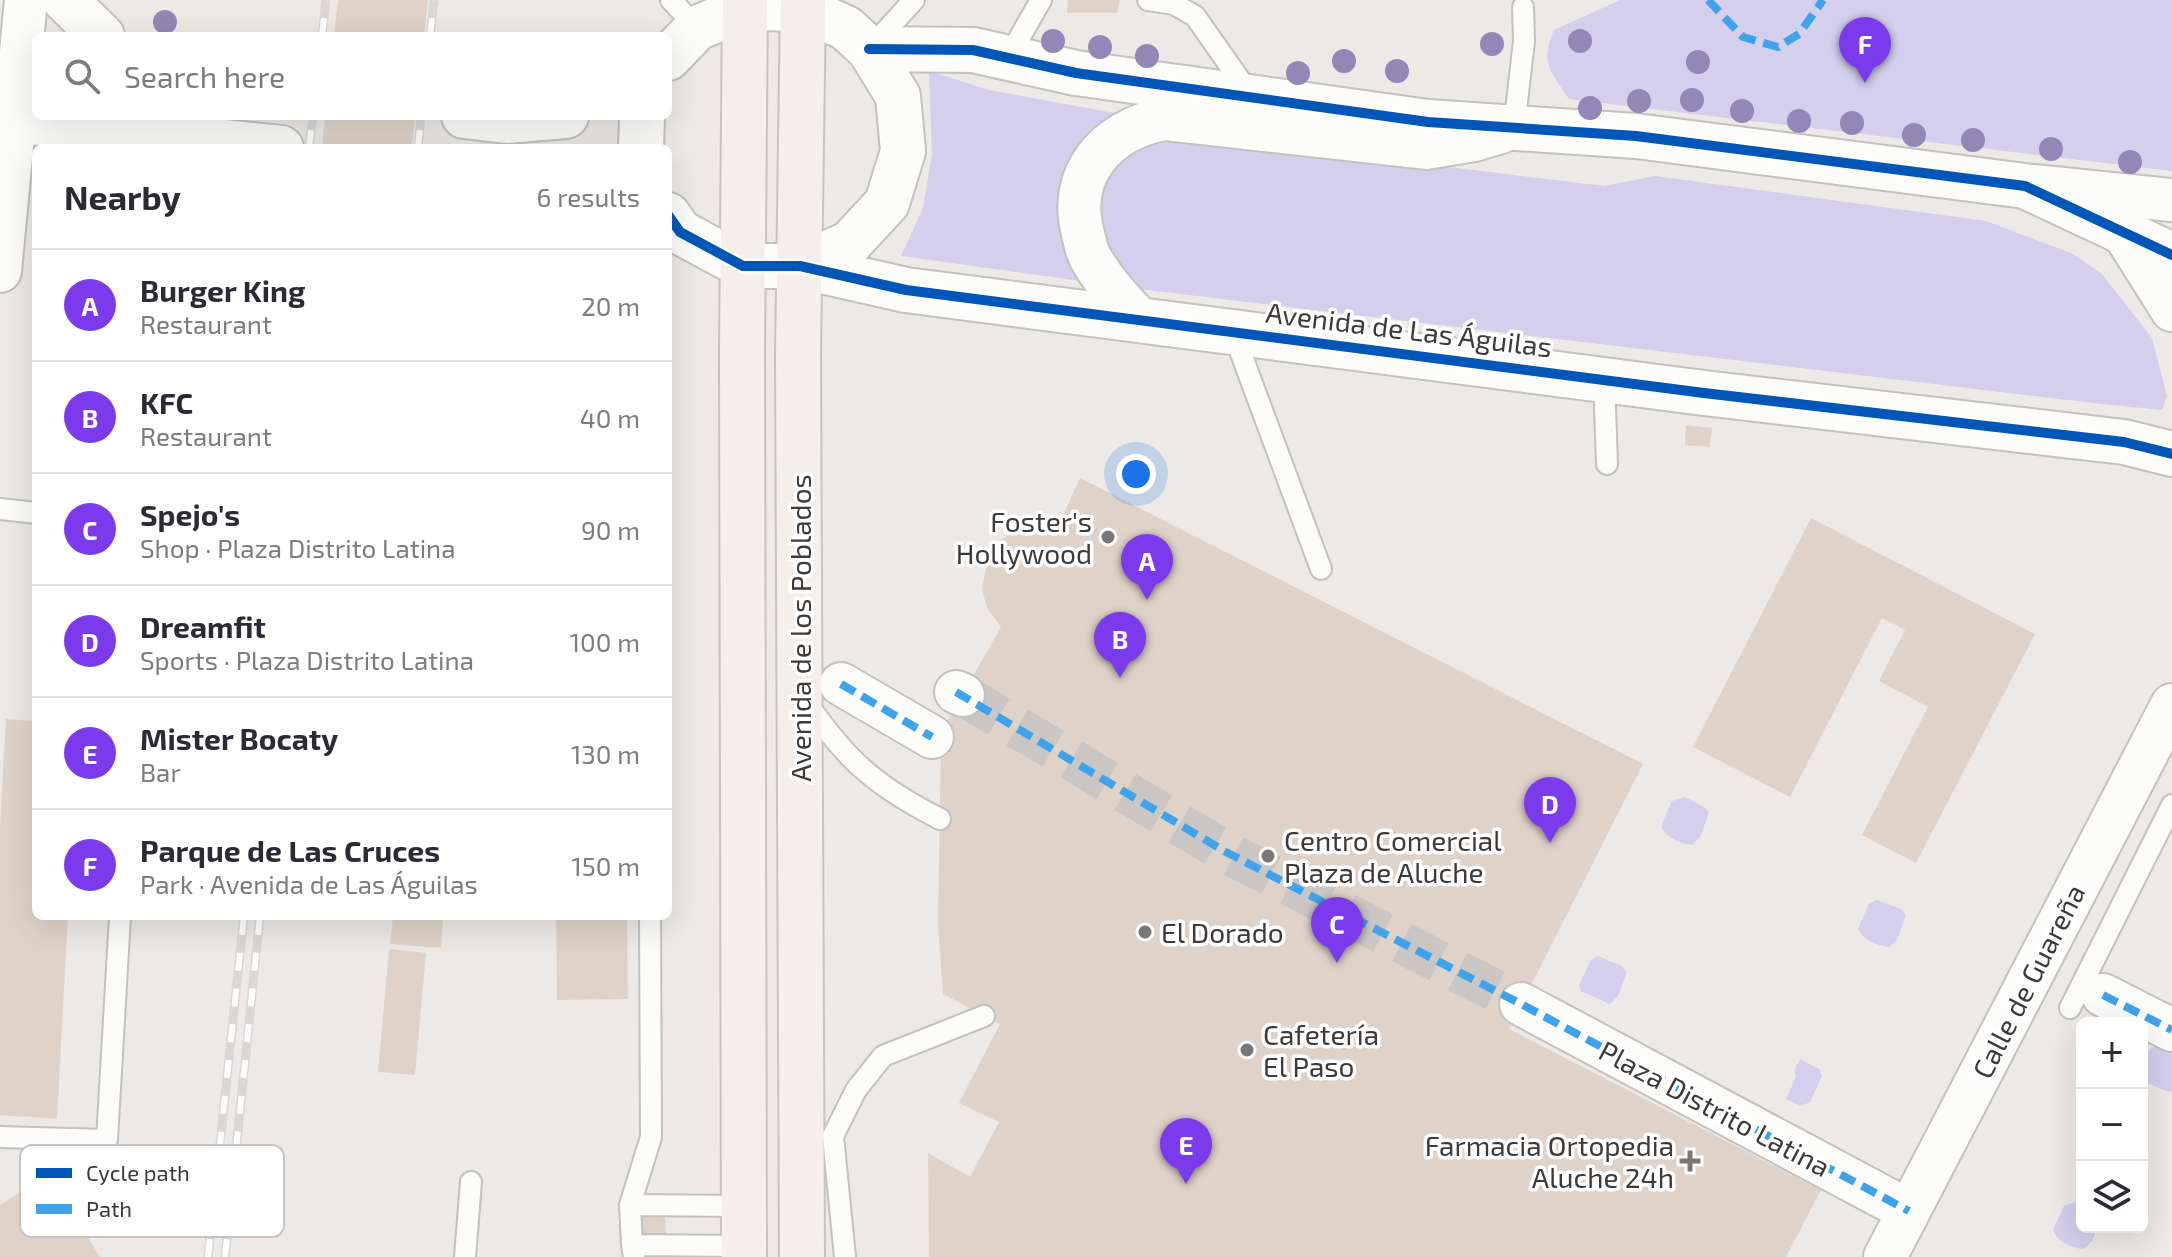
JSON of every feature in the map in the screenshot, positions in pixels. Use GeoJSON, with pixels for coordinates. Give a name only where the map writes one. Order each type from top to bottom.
{"type":"FeatureCollection","features":[{"type":"Feature","properties":{"kind":"main road","name":"Avenida de los Poblados"},"geometry":{"type":"LineString","coordinates":[[743,1236],[745,4]]}},
{"type":"Feature","properties":{"kind":"main road","name":"Avenida de los Poblados"},"geometry":{"type":"LineString","coordinates":[[802,1257],[820,689],[800,266],[832,17]]}},
{"type":"Feature","properties":{"kind":"street"},"geometry":{"type":"LineString","coordinates":[[0,271],[8,120],[26,0]]}},
{"type":"Feature","properties":{"kind":"street"},"geometry":{"type":"LineString","coordinates":[[65,0],[98,32]]}},
{"type":"Feature","properties":{"kind":"street"},"geometry":{"type":"LineString","coordinates":[[679,29],[745,4],[832,17],[1076,73],[1253,99],[1428,122],[1636,136],[2025,186],[2172,200]]}},
{"type":"Feature","properties":{"kind":"street","name":"Avenida de Las Águilas"},"geometry":{"type":"LineString","coordinates":[[800,266],[850,243],[887,203],[903,151],[898,96],[832,17]]}},
{"type":"Feature","properties":{"kind":"street"},"geometry":{"type":"LineString","coordinates":[[1140,320],[1111,289],[1088,254],[1078,215],[1087,171],[1099,152],[1125,131],[1164,119],[1426,148],[1474,140],[1514,128]]}},
{"type":"Feature","properties":{"kind":"street"},"geometry":{"type":"LineString","coordinates":[[8,120],[242,144]]}},
{"type":"Feature","properties":{"kind":"street"},"geometry":{"type":"LineString","coordinates":[[498,120],[518,120]]}},
{"type":"Feature","properties":{"kind":"street"},"geometry":{"type":"LineString","coordinates":[[641,144],[642,120]]}},
{"type":"Feature","properties":{"kind":"street"},"geometry":{"type":"LineString","coordinates":[[2025,186],[2172,255]]}},
{"type":"Feature","properties":{"kind":"street","name":"Avenida de Las Águilas"},"geometry":{"type":"LineString","coordinates":[[672,224],[743,266],[800,266],[906,290],[1704,393],[2124,442],[2168,450]]}},
{"type":"Feature","properties":{"kind":"street"},"geometry":{"type":"LineString","coordinates":[[2121,229],[2172,310]]}},
{"type":"Feature","properties":{"kind":"street"},"geometry":{"type":"LineString","coordinates":[[820,689],[932,737]]}},
{"type":"Feature","properties":{"kind":"street","name":"Calle de Guareña"},"geometry":{"type":"LineString","coordinates":[[1885,1257],[2172,705]]}},
{"type":"Feature","properties":{"kind":"street"},"geometry":{"type":"LineString","coordinates":[[2086,1002],[2172,1030]]}},
{"type":"Feature","properties":{"kind":"street","name":"Plaza Distrito Latina"},"geometry":{"type":"LineString","coordinates":[[1521,1004],[1909,1211]]}},
{"type":"Feature","properties":{"kind":"lane"},"geometry":{"type":"LineString","coordinates":[[832,17],[914,0]]}},
{"type":"Feature","properties":{"kind":"lane"},"geometry":{"type":"LineString","coordinates":[[1009,56],[1041,0]]}},
{"type":"Feature","properties":{"kind":"lane"},"geometry":{"type":"LineString","coordinates":[[1148,0],[1174,4],[1195,16],[1253,99]]}},
{"type":"Feature","properties":{"kind":"lane"},"geometry":{"type":"LineString","coordinates":[[1514,128],[1524,41],[1523,7]]}},
{"type":"Feature","properties":{"kind":"lane"},"geometry":{"type":"LineString","coordinates":[[1233,332],[1321,569]]}},
{"type":"Feature","properties":{"kind":"lane"},"geometry":{"type":"LineString","coordinates":[[1604,378],[1607,464]]}},
{"type":"Feature","properties":{"kind":"lane"},"geometry":{"type":"LineString","coordinates":[[0,509],[32,513]]}},
{"type":"Feature","properties":{"kind":"lane"},"geometry":{"type":"LineString","coordinates":[[820,689],[859,768],[898,798],[940,819]]}},
{"type":"Feature","properties":{"kind":"lane"},"geometry":{"type":"LineString","coordinates":[[2086,1002],[2172,805]]}},
{"type":"Feature","properties":{"kind":"lane"},"geometry":{"type":"LineString","coordinates":[[0,1137],[107,1140],[120,920]]}},
{"type":"Feature","properties":{"kind":"lane"},"geometry":{"type":"LineString","coordinates":[[650,920],[651,1137],[630,1205],[633,1251],[743,1236]]}},
{"type":"Feature","properties":{"kind":"lane"},"geometry":{"type":"LineString","coordinates":[[845,1257],[833,1136],[856,1090],[883,1056],[984,1016]]}},
{"type":"Feature","properties":{"kind":"lane"},"geometry":{"type":"LineString","coordinates":[[465,1257],[471,1182]]}},
{"type":"Feature","properties":{"kind":"lane"},"geometry":{"type":"LineString","coordinates":[[630,1205],[743,1236]]}},
{"type":"Feature","properties":{"kind":"shaded area"},"geometry":{"type":"Polygon","coordinates":[[[1620,0],[2172,0],[2172,171],[1569,99],[1549,66],[1548,51],[1554,30],[1620,0]]]}},
{"type":"Feature","properties":{"kind":"shaded area"},"geometry":{"type":"Polygon","coordinates":[[[929,71],[989,90],[1114,113],[1181,134],[1604,186],[1655,176],[1986,221],[2071,253],[2102,274],[2152,338],[2167,396],[2162,410],[2102,404],[1139,289],[901,256],[923,208],[932,154],[929,71]]]}},
{"type":"Feature","properties":{"kind":"shaded area"},"geometry":{"type":"Polygon","coordinates":[[[1685,797],[1709,813],[1700,837],[1692,845],[1674,839],[1661,826],[1672,801],[1685,797]]]}},
{"type":"Feature","properties":{"kind":"shaded area"},"geometry":{"type":"Polygon","coordinates":[[[1877,900],[1901,909],[1906,915],[1897,940],[1889,947],[1866,939],[1858,928],[1869,904],[1877,900]]]}},
{"type":"Feature","properties":{"kind":"shaded area"},"geometry":{"type":"Polygon","coordinates":[[[1598,956],[1622,966],[1627,972],[1618,996],[1610,1004],[1581,991],[1579,985],[1591,960],[1598,956]]]}},
{"type":"Feature","properties":{"kind":"shaded area"},"geometry":{"type":"Polygon","coordinates":[[[2157,1045],[2172,1050],[2172,1091],[2148,1083],[2148,1051],[2157,1045]]]}},
{"type":"Feature","properties":{"kind":"shaded area"},"geometry":{"type":"Polygon","coordinates":[[[1800,1059],[1819,1069],[1822,1076],[1810,1102],[1801,1106],[1786,1099],[1800,1059]]]}},
{"type":"Feature","properties":{"kind":"shaded area"},"geometry":{"type":"Polygon","coordinates":[[[2076,1201],[2076,1233],[2095,1233],[2084,1249],[2066,1244],[2053,1230],[2064,1206],[2076,1201]]]}},
{"type":"Feature","properties":{"kind":"building"},"geometry":{"type":"Polygon","coordinates":[[[338,0],[428,0],[424,32],[334,32],[338,0]]]}},
{"type":"Feature","properties":{"kind":"building"},"geometry":{"type":"Polygon","coordinates":[[[1068,0],[1120,0],[1117,13],[1067,13],[1068,0]]]}},
{"type":"Feature","properties":{"kind":"building"},"geometry":{"type":"Polygon","coordinates":[[[325,120],[415,120],[412,144],[322,144],[325,120]]]}},
{"type":"Feature","properties":{"kind":"building"},"geometry":{"type":"Polygon","coordinates":[[[1686,425],[1712,428],[1710,447],[1685,445],[1686,425]]]}},
{"type":"Feature","properties":{"kind":"building","name":"Centro Comercial Plaza de Aluche"},"geometry":{"type":"Polygon","coordinates":[[[1080,478],[1643,764],[1509,1029],[1821,1190],[1786,1257],[929,1257],[928,1153],[970,1177],[999,1122],[959,1103],[1000,1024],[943,994],[938,926],[941,732],[1001,627],[987,608],[982,589],[987,563],[999,541],[1020,528],[1039,525],[1057,529],[1080,478]]]}},
{"type":"Feature","properties":{"kind":"building"},"geometry":{"type":"Polygon","coordinates":[[[1811,518],[2035,634],[1916,863],[1862,835],[1928,707],[1879,681],[1905,630],[1892,623],[1882,618],[1790,797],[1693,747],[1811,518]]]}},
{"type":"Feature","properties":{"kind":"building"},"geometry":{"type":"Polygon","coordinates":[[[6,719],[32,721],[32,920],[68,920],[57,1119],[0,1115],[0,825],[6,719]]]}},
{"type":"Feature","properties":{"kind":"building"},"geometry":{"type":"Polygon","coordinates":[[[393,920],[443,920],[441,948],[390,944],[393,920]]]}},
{"type":"Feature","properties":{"kind":"building"},"geometry":{"type":"Polygon","coordinates":[[[556,920],[627,920],[628,999],[557,1000],[556,920]]]}},
{"type":"Feature","properties":{"kind":"building"},"geometry":{"type":"Polygon","coordinates":[[[389,949],[426,953],[415,1075],[378,1072],[389,949]]]}},
{"type":"Feature","properties":{"kind":"building"},"geometry":{"type":"Polygon","coordinates":[[[20,1192],[20,1237],[87,1237],[100,1257],[0,1257],[0,1205],[20,1192]]]}},
{"type":"Feature","properties":{"kind":"building"},"geometry":{"type":"Polygon","coordinates":[[[641,1217],[665,1217],[666,1236],[641,1236],[641,1217]]]}},
{"type":"Feature","properties":{"kind":"tunnel"},"geometry":{"type":"LineString","coordinates":[[963,695],[1226,852],[1521,1004]]}},
{"type":"Feature","properties":{"kind":"railway"},"geometry":{"type":"LineString","coordinates":[[322,32],[326,0]]}},
{"type":"Feature","properties":{"kind":"railway"},"geometry":{"type":"LineString","coordinates":[[430,32],[434,0]]}},
{"type":"Feature","properties":{"kind":"railway"},"geometry":{"type":"LineString","coordinates":[[310,144],[312,120]]}},
{"type":"Feature","properties":{"kind":"railway"},"geometry":{"type":"LineString","coordinates":[[418,144],[421,120]]}},
{"type":"Feature","properties":{"kind":"railway"},"geometry":{"type":"LineString","coordinates":[[220,1145],[244,920]]}},
{"type":"Feature","properties":{"kind":"railway"},"geometry":{"type":"LineString","coordinates":[[236,1145],[260,920]]}},
{"type":"Feature","properties":{"kind":"railway"},"geometry":{"type":"LineString","coordinates":[[208,1257],[210,1237]]}},
{"type":"Feature","properties":{"kind":"railway"},"geometry":{"type":"LineString","coordinates":[[225,1257],[227,1237]]}},
{"type":"Feature","properties":{"kind":"marked path"},"geometry":{"type":"LineString","coordinates":[[1708,0],[1743,37],[1778,47],[1799,34],[1823,0]]}},
{"type":"Feature","properties":{"kind":"marked path"},"geometry":{"type":"LineString","coordinates":[[841,684],[932,737]]}},
{"type":"Feature","properties":{"kind":"marked path"},"geometry":{"type":"LineString","coordinates":[[956,692],[1226,852],[1521,1004],[1909,1211]]}},
{"type":"Feature","properties":{"kind":"marked path"},"geometry":{"type":"LineString","coordinates":[[2103,995],[2172,1030]]}},
{"type":"Feature","properties":{"kind":"cycle path"},"geometry":{"type":"LineString","coordinates":[[869,49],[973,50],[1076,73],[1428,122],[1636,136],[2025,186],[2172,255]]}},
{"type":"Feature","properties":{"kind":"cycle path"},"geometry":{"type":"LineString","coordinates":[[672,221],[680,232],[743,266],[800,266],[906,290],[1704,393],[2124,442],[2172,454]]}},
{"type":"Feature","properties":{"kind":"place","name":"Parque de Las Cruces"},"geometry":{"type":"Point","coordinates":[1865,83]}},
{"type":"Feature","properties":{"kind":"place","name":"Foster's Hollywood"},"geometry":{"type":"Point","coordinates":[1108,537]}},
{"type":"Feature","properties":{"kind":"place","name":"Burger King"},"geometry":{"type":"Point","coordinates":[1147,600]}},
{"type":"Feature","properties":{"kind":"place","name":"KFC"},"geometry":{"type":"Point","coordinates":[1120,678]}},
{"type":"Feature","properties":{"kind":"place","name":"Dreamfit"},"geometry":{"type":"Point","coordinates":[1550,843]}},
{"type":"Feature","properties":{"kind":"place","name":"Centro Comercial Plaza de Aluche"},"geometry":{"type":"Point","coordinates":[1268,856]}},
{"type":"Feature","properties":{"kind":"place","name":"El Dorado"},"geometry":{"type":"Point","coordinates":[1145,932]}},
{"type":"Feature","properties":{"kind":"place","name":"Spejo's"},"geometry":{"type":"Point","coordinates":[1337,963]}},
{"type":"Feature","properties":{"kind":"place","name":"Cafetería El Paso"},"geometry":{"type":"Point","coordinates":[1247,1050]}},
{"type":"Feature","properties":{"kind":"place","name":"Farmacia Ortopedia Aluche 24h"},"geometry":{"type":"Point","coordinates":[1690,1161]}},
{"type":"Feature","properties":{"kind":"place","name":"Mister Bocaty"},"geometry":{"type":"Point","coordinates":[1186,1184]}}]}
